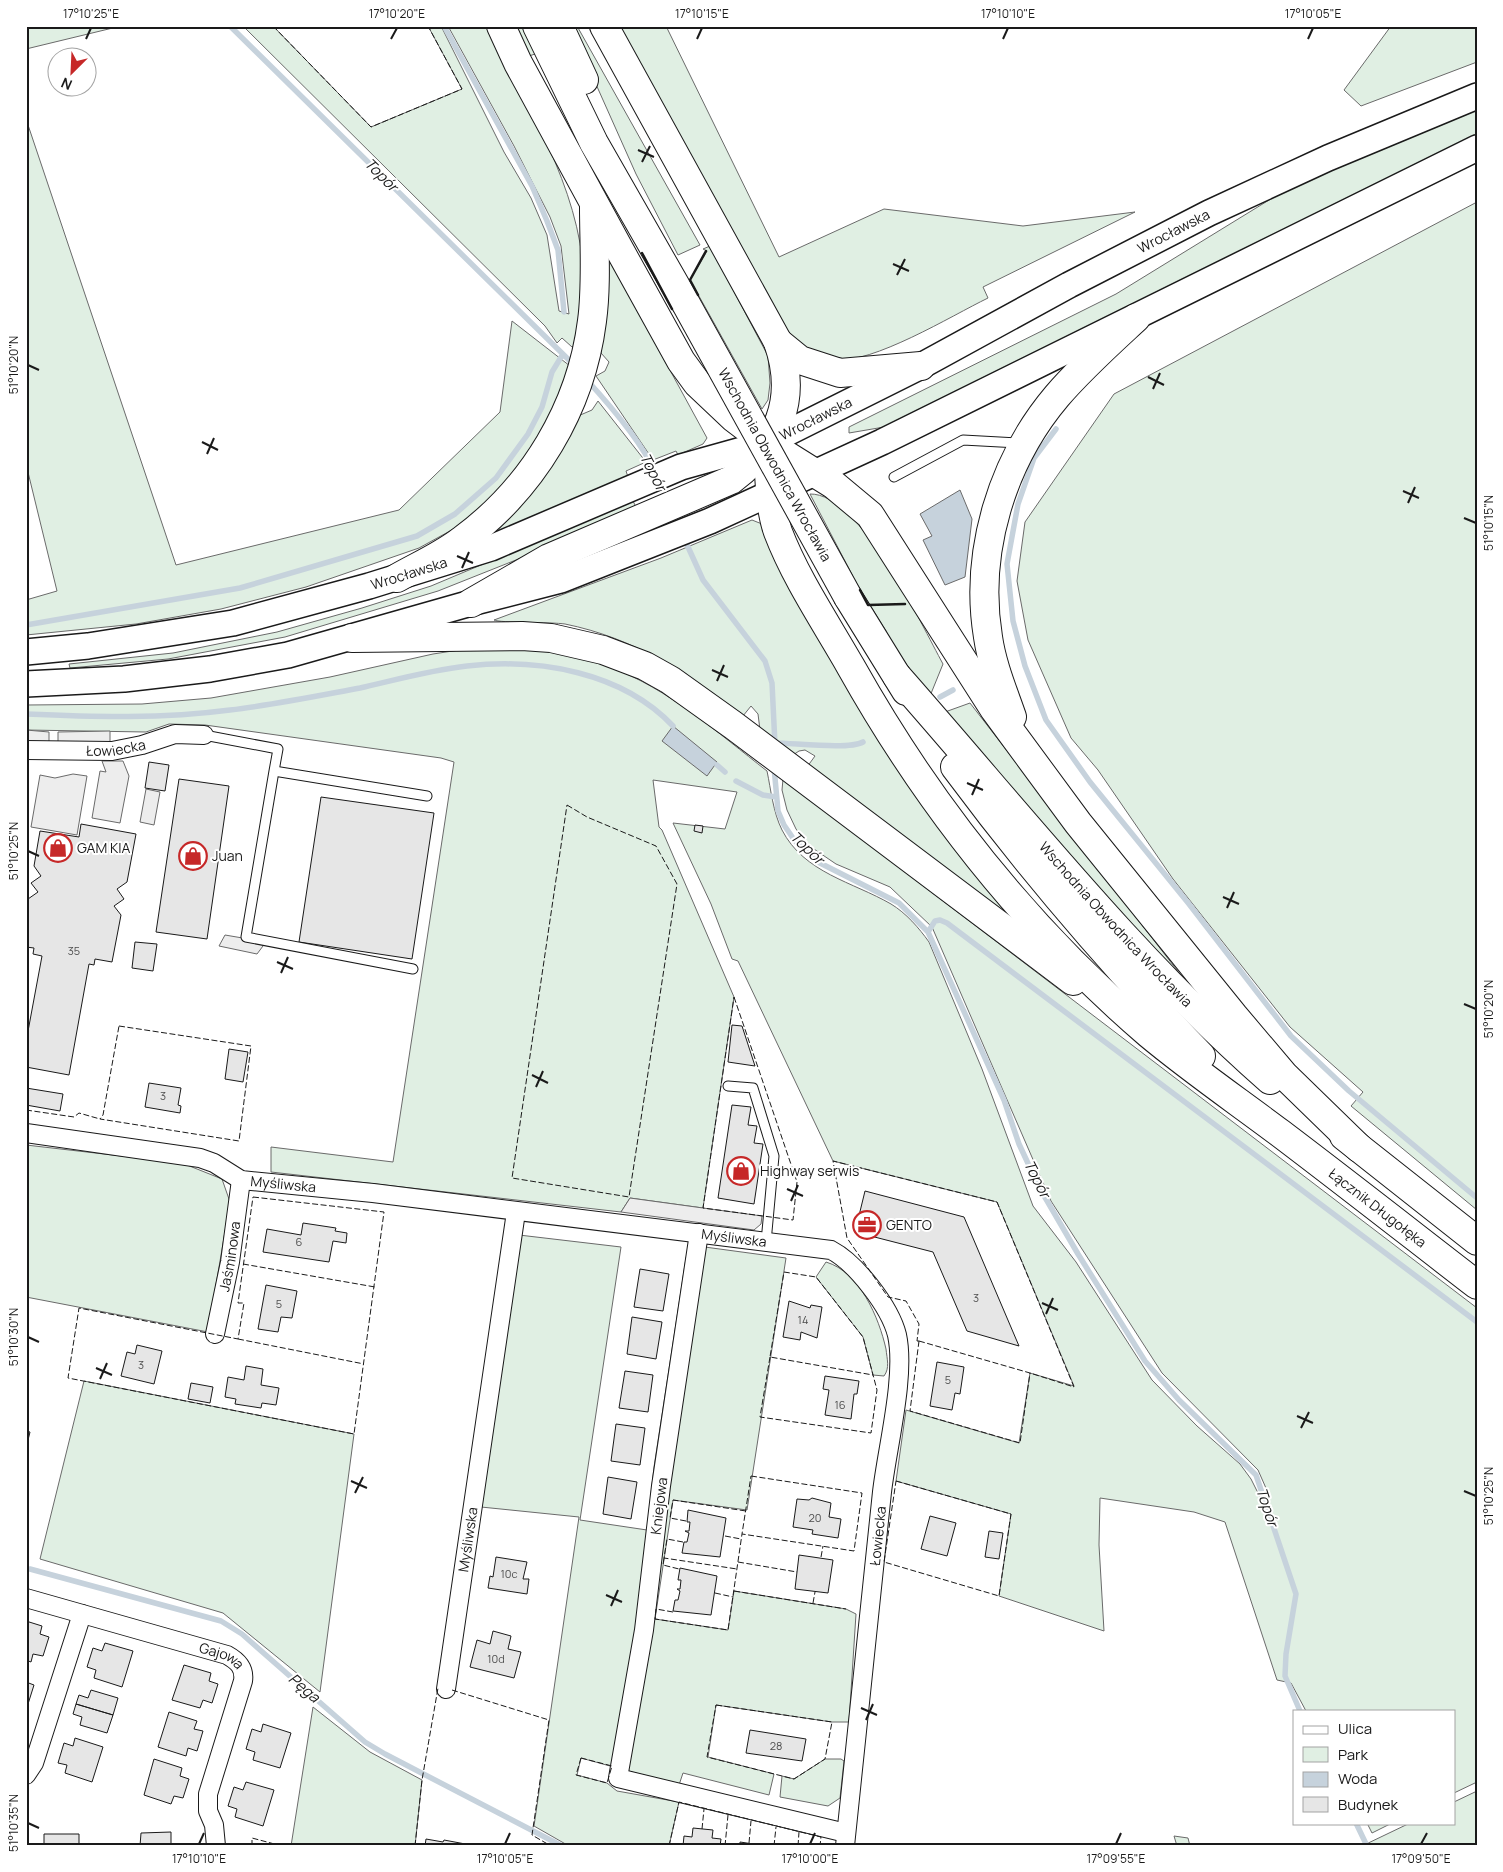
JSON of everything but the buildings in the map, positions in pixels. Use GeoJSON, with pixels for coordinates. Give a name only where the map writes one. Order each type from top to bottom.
{"type":"FeatureCollection","features":[{"type":"Feature","properties":{"kind":"main road"},"geometry":{"type":"LineString","coordinates":[[501,26],[518,63],[594,204],[681,362],[697,383],[716,402],[767,443],[854,500],[870,515],[958,654],[1024,749],[1078,823],[1234,1016],[1284,1075],[1359,1148],[1477,1242]]}},
{"type":"Feature","properties":{"kind":"main road","name":"Wschodnia Obwodnica Wrocławia"},"geometry":{"type":"LineString","coordinates":[[537,26],[594,143],[685,302],[848,597],[930,731],[956,769],[1050,888],[1172,1026],[1278,1132]]}},
{"type":"Feature","properties":{"kind":"main road","name":"Wschodnia Obwodnica Wrocławia"},"geometry":{"type":"LineString","coordinates":[[559,26],[610,136],[657,252]]}},
{"type":"Feature","properties":{"kind":"main road"},"geometry":{"type":"LineString","coordinates":[[471,603],[549,558],[645,518],[738,475],[750,466],[767,443],[782,417],[785,401],[785,364],[778,342],[604,26]]}},
{"type":"Feature","properties":{"kind":"main road","name":"Wrocławska"},"geometry":{"type":"LineString","coordinates":[[26,652],[88,646],[233,623],[397,578],[492,548],[681,467],[767,443],[921,366],[1069,285],[1209,213],[1328,158],[1477,96]]}},
{"type":"Feature","properties":{"kind":"main road"},"geometry":{"type":"LineString","coordinates":[[26,684],[124,679],[210,669],[288,655],[471,603],[561,580],[655,544],[771,494],[1136,318],[1477,148]]}},
{"type":"Feature","properties":{"kind":"main road"},"geometry":{"type":"LineString","coordinates":[[397,578],[462,540],[501,505],[543,455],[562,422],[586,361],[592,319],[594,204]]}},
{"type":"Feature","properties":{"kind":"main road"},"geometry":{"type":"LineString","coordinates":[[1024,749],[994,666],[988,637],[984,600],[991,530],[1012,467],[1024,443],[1057,396],[1136,318]]}},
{"type":"Feature","properties":{"kind":"main road"},"geometry":{"type":"LineString","coordinates":[[778,342],[800,360],[840,373],[921,366]]}},
{"type":"Feature","properties":{"kind":"main road"},"geometry":{"type":"LineString","coordinates":[[767,443],[771,494],[778,531],[797,571],[876,711],[924,787],[977,856],[1037,926],[1149,1033]]}},
{"type":"Feature","properties":{"kind":"main road"},"geometry":{"type":"LineString","coordinates":[[352,638],[522,636],[551,638],[603,650],[645,666],[670,680],[733,725],[1020,943],[1149,1033],[1278,1132]]}},
{"type":"Feature","properties":{"kind":"main road","name":"Wschodnia Obwodnica Wrocławia"},"geometry":{"type":"LineString","coordinates":[[897,676],[1176,992],[1222,1038],[1275,1084],[1359,1148]]}},
{"type":"Feature","properties":{"kind":"main road","name":"Łącznik Długołęka"},"geometry":{"type":"LineString","coordinates":[[1278,1132],[1477,1285]]}},
{"type":"Feature","properties":{"kind":"street","name":"Łowiecka"},"geometry":{"type":"LineString","coordinates":[[26,750],[112,751],[175,734],[204,735]]}},
{"type":"Feature","properties":{"kind":"street","name":"Myśliwska"},"geometry":{"type":"LineString","coordinates":[[26,1133],[200,1158],[214,1163],[242,1180],[373,1193],[832,1250]]}},
{"type":"Feature","properties":{"kind":"street","name":"Jaśminowa"},"geometry":{"type":"LineString","coordinates":[[215,1334],[230,1262],[242,1180]]}},
{"type":"Feature","properties":{"kind":"street","name":"Myśliwska"},"geometry":{"type":"LineString","coordinates":[[446,1689],[516,1212]]}},
{"type":"Feature","properties":{"kind":"street","name":"Kniejowa"},"geometry":{"type":"LineString","coordinates":[[699,1233],[661,1486],[644,1630],[618,1778],[846,1839]]}},
{"type":"Feature","properties":{"kind":"street","name":"Łowiecka"},"geometry":{"type":"LineString","coordinates":[[832,1250],[845,1257],[886,1310],[896,1334],[900,1362],[881,1500],[846,1839]]}},
{"type":"Feature","properties":{"kind":"street","name":"Gajowa"},"geometry":{"type":"LineString","coordinates":[[26,1598],[227,1655],[241,1666],[244,1673],[244,1681],[208,1794],[208,1811],[214,1825],[216,1846]]}},
{"type":"Feature","properties":{"kind":"street"},"geometry":{"type":"LineString","coordinates":[[26,1775],[34,1763],[82,1614]]}},
{"type":"Feature","properties":{"kind":"lane"},"geometry":{"type":"LineString","coordinates":[[894,477],[962,440],[1024,443]]}},
{"type":"Feature","properties":{"kind":"lane"},"geometry":{"type":"LineString","coordinates":[[204,735],[278,749],[246,937],[413,970]]}},
{"type":"Feature","properties":{"kind":"lane"},"geometry":{"type":"LineString","coordinates":[[274,771],[427,796]]}},
{"type":"Feature","properties":{"kind":"lane"},"geometry":{"type":"LineString","coordinates":[[728,1086],[754,1088],[774,1156],[766,1242]]}},
{"type":"Feature","properties":{"kind":"green space"},"geometry":{"type":"Polygon","coordinates":[[[26,26],[121,26],[26,49],[26,26]]]}},
{"type":"Feature","properties":{"kind":"green space"},"geometry":{"type":"Polygon","coordinates":[[[243,26],[273,26],[371,127],[462,89],[428,26],[441,26],[504,152],[531,198],[547,235],[559,311],[569,314],[561,246],[550,217],[514,146],[448,26],[486,26],[534,116],[562,178],[572,210],[580,243],[584,277],[583,303],[576,345],[572,347],[562,338],[557,343],[545,326],[243,26]]]}},
{"type":"Feature","properties":{"kind":"green space"},"geometry":{"type":"Polygon","coordinates":[[[514,26],[527,26],[534,40],[535,54],[529,56],[514,26]]]}},
{"type":"Feature","properties":{"kind":"green space"},"geometry":{"type":"Polygon","coordinates":[[[570,26],[577,26],[700,245],[678,255],[636,174],[570,26]]]}},
{"type":"Feature","properties":{"kind":"green space"},"geometry":{"type":"Polygon","coordinates":[[[616,26],[666,26],[779,257],[884,209],[1023,226],[1135,212],[983,287],[988,298],[890,347],[869,355],[850,359],[834,360],[816,356],[798,349],[616,26]]]}},
{"type":"Feature","properties":{"kind":"green space"},"geometry":{"type":"Polygon","coordinates":[[[1391,26],[1477,26],[1477,62],[1361,106],[1344,90],[1391,26]]]}},
{"type":"Feature","properties":{"kind":"green space"},"geometry":{"type":"Polygon","coordinates":[[[1477,110],[1477,135],[890,426],[849,433],[849,427],[1116,294],[1287,189],[1477,110]]]}},
{"type":"Feature","properties":{"kind":"green space"},"geometry":{"type":"Polygon","coordinates":[[[26,119],[176,565],[399,510],[500,412],[512,321],[570,366],[554,417],[495,497],[459,526],[419,548],[306,587],[221,609],[136,624],[26,635],[26,600],[57,591],[26,464],[26,119]]]}},
{"type":"Feature","properties":{"kind":"green space"},"geometry":{"type":"Polygon","coordinates":[[[1477,202],[1477,1210],[1351,1106],[1363,1092],[1290,1027],[1173,879],[1098,770],[1071,738],[1028,640],[1017,581],[1025,522],[1114,394],[1477,202]]]}},
{"type":"Feature","properties":{"kind":"green space"},"geometry":{"type":"Polygon","coordinates":[[[710,246],[768,356],[770,383],[768,400],[762,409],[690,280],[707,251],[703,249],[710,246]]]}},
{"type":"Feature","properties":{"kind":"green space"},"geometry":{"type":"Polygon","coordinates":[[[606,253],[707,438],[703,444],[678,455],[676,451],[653,460],[596,376],[605,371],[609,362],[601,353],[606,253]]]}},
{"type":"Feature","properties":{"kind":"green space"},"geometry":{"type":"Polygon","coordinates":[[[598,401],[646,462],[626,471],[628,477],[485,539],[578,416],[592,410],[598,401]]]}},
{"type":"Feature","properties":{"kind":"green space"},"geometry":{"type":"Polygon","coordinates":[[[810,494],[829,499],[849,515],[868,537],[904,592],[943,664],[930,696],[883,633],[886,631],[858,586],[810,494]]]}},
{"type":"Feature","properties":{"kind":"green space"},"geometry":{"type":"Polygon","coordinates":[[[633,501],[636,507],[526,556],[438,591],[285,637],[168,659],[70,668],[69,664],[173,653],[277,632],[362,608],[431,586],[633,501]]]}},
{"type":"Feature","properties":{"kind":"green space"},"geometry":{"type":"Polygon","coordinates":[[[752,520],[762,524],[1026,929],[807,767],[815,756],[805,750],[793,755],[760,730],[758,714],[751,706],[743,716],[702,685],[681,672],[659,659],[614,638],[565,624],[494,620],[661,558],[752,520]]]}},
{"type":"Feature","properties":{"kind":"green space"},"geometry":{"type":"Polygon","coordinates":[[[521,647],[577,657],[610,667],[653,687],[711,727],[767,771],[779,823],[791,845],[803,857],[830,875],[891,904],[917,926],[929,942],[982,1069],[1033,1206],[1076,1262],[1152,1380],[1197,1426],[1240,1464],[1251,1479],[1260,1497],[1269,1495],[1258,1470],[1162,1373],[1051,1201],[932,927],[890,887],[836,864],[808,845],[796,829],[787,810],[782,790],[783,779],[1477,1308],[1477,1782],[1456,1792],[1456,1710],[1305,1710],[1291,1683],[1277,1680],[1225,1522],[1194,1512],[1100,1498],[1099,1545],[1104,1631],[999,1596],[1011,1514],[896,1481],[906,1410],[1019,1443],[1030,1373],[1074,1386],[997,1202],[833,1161],[738,961],[732,959],[711,904],[673,823],[725,829],[737,792],[653,780],[659,827],[662,830],[734,997],[703,1208],[630,1198],[621,1212],[271,1172],[271,1147],[393,1162],[454,762],[441,758],[205,725],[169,724],[146,732],[26,730],[26,705],[142,704],[211,698],[330,677],[433,654],[472,648],[521,647]]]}},
{"type":"Feature","properties":{"kind":"green space"},"geometry":{"type":"Polygon","coordinates":[[[970,703],[1204,1005],[1203,1008],[945,712],[970,703]]]}},
{"type":"Feature","properties":{"kind":"green space"},"geometry":{"type":"Polygon","coordinates":[[[26,1145],[182,1163],[222,1179],[230,1202],[208,1332],[26,1297],[26,1145]]]}},
{"type":"Feature","properties":{"kind":"green space"},"geometry":{"type":"Polygon","coordinates":[[[519,1235],[621,1247],[580,1520],[647,1530],[654,1467],[686,1258],[690,1245],[786,1258],[747,1510],[673,1500],[655,1619],[728,1630],[734,1591],[846,1609],[856,1614],[849,1722],[832,1722],[716,1705],[708,1757],[774,1774],[769,1795],[683,1773],[679,1785],[581,1758],[577,1775],[607,1783],[617,1791],[679,1802],[669,1846],[569,1846],[534,1826],[579,1517],[481,1507],[519,1235]]]}},
{"type":"Feature","properties":{"kind":"green space"},"geometry":{"type":"Polygon","coordinates":[[[826,1262],[838,1267],[849,1275],[873,1310],[886,1349],[888,1367],[884,1376],[873,1375],[863,1337],[816,1277],[826,1262]]]}},
{"type":"Feature","properties":{"kind":"green space"},"geometry":{"type":"Polygon","coordinates":[[[84,1381],[354,1434],[320,1692],[223,1613],[40,1559],[84,1381]]]}},
{"type":"Feature","properties":{"kind":"green space"},"geometry":{"type":"Polygon","coordinates":[[[313,1707],[370,1752],[422,1780],[415,1846],[291,1846],[313,1707]]]}},
{"type":"Feature","properties":{"kind":"green space"},"geometry":{"type":"Polygon","coordinates":[[[825,1759],[841,1759],[844,1761],[840,1798],[828,1806],[780,1797],[782,1776],[794,1779],[825,1759]]]}},
{"type":"Feature","properties":{"kind":"green space"},"geometry":{"type":"Polygon","coordinates":[[[1477,1791],[1477,1846],[1362,1846],[1408,1824],[1456,1824],[1456,1801],[1477,1791]]]}},
{"type":"Feature","properties":{"kind":"green space"},"geometry":{"type":"Polygon","coordinates":[[[1368,1824],[1390,1824],[1372,1833],[1368,1824]]]}},
{"type":"Feature","properties":{"kind":"green space"},"geometry":{"type":"Polygon","coordinates":[[[1174,1836],[1188,1838],[1190,1846],[1177,1846],[1174,1836]]]}},
{"type":"Feature","properties":{"kind":"shaded area"},"geometry":{"type":"Polygon","coordinates":[[[26,730],[49,732],[49,744],[26,742],[26,730]]]}},
{"type":"Feature","properties":{"kind":"shaded area"},"geometry":{"type":"Polygon","coordinates":[[[110,731],[110,744],[58,744],[58,732],[110,731]]]}},
{"type":"Feature","properties":{"kind":"shaded area"},"geometry":{"type":"Polygon","coordinates":[[[102,761],[123,761],[129,776],[120,823],[92,818],[100,771],[106,772],[102,761]]]}},
{"type":"Feature","properties":{"kind":"shaded area"},"geometry":{"type":"Polygon","coordinates":[[[73,774],[87,776],[77,835],[31,827],[40,775],[55,778],[73,774]]]}},
{"type":"Feature","properties":{"kind":"shaded area"},"geometry":{"type":"Polygon","coordinates":[[[146,789],[160,792],[154,825],[140,822],[146,789]]]}},
{"type":"Feature","properties":{"kind":"shaded area"},"geometry":{"type":"Polygon","coordinates":[[[225,935],[266,942],[257,954],[219,946],[225,935]]]}},
{"type":"Feature","properties":{"kind":"shaded area"},"geometry":{"type":"Polygon","coordinates":[[[630,1198],[762,1216],[761,1224],[754,1230],[621,1212],[630,1198]]]}},
{"type":"Feature","properties":{"kind":"water"},"geometry":{"type":"Polygon","coordinates":[[[960,490],[972,519],[965,577],[945,585],[923,540],[932,536],[920,514],[960,490]]]}},
{"type":"Feature","properties":{"kind":"water"},"geometry":{"type":"Polygon","coordinates":[[[673,726],[717,762],[707,776],[662,741],[673,726]]]}},
{"type":"Feature","properties":{"kind":"waterway","name":"Topór"},"geometry":{"type":"LineString","coordinates":[[230,26],[574,365]]}},
{"type":"Feature","properties":{"kind":"waterway"},"geometry":{"type":"LineString","coordinates":[[444,26],[532,186],[547,221],[558,250],[564,312]]}},
{"type":"Feature","properties":{"kind":"waterway"},"geometry":{"type":"LineString","coordinates":[[26,625],[240,588],[417,536],[455,514],[496,478],[528,434],[542,407],[552,372],[563,354]]}},
{"type":"Feature","properties":{"kind":"waterway","name":"Topór"},"geometry":{"type":"LineString","coordinates":[[586,379],[633,436],[655,472]]}},
{"type":"Feature","properties":{"kind":"waterway"},"geometry":{"type":"LineString","coordinates":[[1056,429],[1034,458],[1018,504],[1007,564],[1013,621],[1025,666],[1046,720],[1090,782],[1189,904],[1291,1036],[1349,1091],[1477,1198]]}},
{"type":"Feature","properties":{"kind":"waterway","name":"Topór"},"geometry":{"type":"LineString","coordinates":[[684,538],[703,580],[765,661],[772,683],[775,745]]}},
{"type":"Feature","properties":{"kind":"waterway"},"geometry":{"type":"LineString","coordinates":[[26,714],[128,716],[205,713],[295,700],[454,668],[494,664],[522,664],[550,667],[604,681],[629,693],[652,708],[673,726]]}},
{"type":"Feature","properties":{"kind":"waterway"},"geometry":{"type":"LineString","coordinates":[[940,697],[953,690]]}},
{"type":"Feature","properties":{"kind":"waterway"},"geometry":{"type":"LineString","coordinates":[[775,743],[846,746],[863,742]]}},
{"type":"Feature","properties":{"kind":"waterway"},"geometry":{"type":"LineString","coordinates":[[717,765],[725,772]]}},
{"type":"Feature","properties":{"kind":"waterway","name":"Topór"},"geometry":{"type":"LineString","coordinates":[[774,767],[778,811],[784,825],[795,841],[818,862],[899,903],[928,932],[1004,1100],[1019,1144],[1039,1187],[1078,1254],[1145,1361],[1179,1400],[1256,1475],[1296,1594],[1286,1654],[1285,1676],[1300,1710]]}},
{"type":"Feature","properties":{"kind":"waterway"},"geometry":{"type":"LineString","coordinates":[[736,781],[763,795],[776,797]]}},
{"type":"Feature","properties":{"kind":"waterway"},"geometry":{"type":"LineString","coordinates":[[928,932],[935,921],[940,920],[947,923],[1477,1322]]}},
{"type":"Feature","properties":{"kind":"waterway","name":"Pęga"},"geometry":{"type":"LineString","coordinates":[[30,1569],[221,1621],[242,1634],[365,1742],[562,1846]]}},
{"type":"Feature","properties":{"kind":"waterway","name":"Topór"},"geometry":{"type":"LineString","coordinates":[[1356,1824],[1367,1846]]}},
{"type":"Feature","properties":{"kind":"fence"},"geometry":{"type":"LineString","coordinates":[[273,26],[371,127],[462,89],[428,26]]}},
{"type":"Feature","properties":{"kind":"fence"},"geometry":{"type":"LineString","coordinates":[[567,805],[587,817],[656,846],[677,884],[629,1197],[512,1178],[567,805]]}},
{"type":"Feature","properties":{"kind":"fence"},"geometry":{"type":"LineString","coordinates":[[734,997],[797,1182],[793,1220],[703,1208],[734,997]]}},
{"type":"Feature","properties":{"kind":"fence"},"geometry":{"type":"LineString","coordinates":[[119,1026],[251,1046],[239,1141],[100,1119],[103,1115],[119,1026]]}},
{"type":"Feature","properties":{"kind":"fence"},"geometry":{"type":"LineString","coordinates":[[26,1110],[74,1117],[79,1113],[100,1119]]}},
{"type":"Feature","properties":{"kind":"fence"},"geometry":{"type":"LineString","coordinates":[[919,1341],[917,1341],[919,1324],[906,1301],[888,1297],[847,1238],[833,1161],[997,1202],[1074,1387],[1030,1373]]}},
{"type":"Feature","properties":{"kind":"fence"},"geometry":{"type":"LineString","coordinates":[[253,1197],[384,1212],[354,1434],[68,1378],[79,1308],[238,1339],[244,1303],[238,1303],[253,1197]]}},
{"type":"Feature","properties":{"kind":"fence"},"geometry":{"type":"LineString","coordinates":[[243,1264],[375,1287]]}},
{"type":"Feature","properties":{"kind":"fence"},"geometry":{"type":"LineString","coordinates":[[770,1357],[760,1417],[871,1433],[877,1390],[863,1337],[816,1277],[784,1272],[770,1357],[873,1375]]}},
{"type":"Feature","properties":{"kind":"fence"},"geometry":{"type":"LineString","coordinates":[[238,1339],[364,1364]]}},
{"type":"Feature","properties":{"kind":"fence"},"geometry":{"type":"LineString","coordinates":[[919,1341],[1030,1373],[1020,1443],[910,1411],[919,1341]]}},
{"type":"Feature","properties":{"kind":"fence"},"geometry":{"type":"LineString","coordinates":[[751,1476],[862,1493],[854,1551],[742,1534],[751,1476]]}},
{"type":"Feature","properties":{"kind":"fence"},"geometry":{"type":"LineString","coordinates":[[896,1481],[1011,1514],[999,1596],[884,1562],[896,1481]]}},
{"type":"Feature","properties":{"kind":"fence"},"geometry":{"type":"LineString","coordinates":[[686,1521],[670,1518],[673,1500],[746,1511]]}},
{"type":"Feature","properties":{"kind":"fence"},"geometry":{"type":"LineString","coordinates":[[673,1612],[656,1609],[655,1619],[728,1630],[742,1534]]}},
{"type":"Feature","properties":{"kind":"fence"},"geometry":{"type":"LineString","coordinates":[[725,1536],[741,1539]]}},
{"type":"Feature","properties":{"kind":"fence"},"geometry":{"type":"LineString","coordinates":[[683,1542],[667,1539],[664,1558],[737,1569]]}},
{"type":"Feature","properties":{"kind":"fence"},"geometry":{"type":"LineString","coordinates":[[821,1557],[823,1546]]}},
{"type":"Feature","properties":{"kind":"fence"},"geometry":{"type":"LineString","coordinates":[[664,1558],[663,1565],[679,1569]]}},
{"type":"Feature","properties":{"kind":"fence"},"geometry":{"type":"LineString","coordinates":[[738,1562],[797,1572]]}},
{"type":"Feature","properties":{"kind":"fence"},"geometry":{"type":"LineString","coordinates":[[734,1591],[846,1609]]}},
{"type":"Feature","properties":{"kind":"fence"},"geometry":{"type":"LineString","coordinates":[[813,1603],[815,1592]]}},
{"type":"Feature","properties":{"kind":"fence"},"geometry":{"type":"LineString","coordinates":[[715,1593],[733,1597]]}},
{"type":"Feature","properties":{"kind":"fence"},"geometry":{"type":"LineString","coordinates":[[415,1846],[422,1780],[438,1688]]}},
{"type":"Feature","properties":{"kind":"fence"},"geometry":{"type":"LineString","coordinates":[[452,1690],[549,1720],[532,1835],[551,1846]]}},
{"type":"Feature","properties":{"kind":"fence"},"geometry":{"type":"LineString","coordinates":[[716,1705],[832,1722],[825,1759],[794,1779],[707,1757],[716,1705]]}},
{"type":"Feature","properties":{"kind":"fence"},"geometry":{"type":"LineString","coordinates":[[581,1758],[612,1766],[607,1783],[576,1775],[581,1758]]}},
{"type":"Feature","properties":{"kind":"fence"},"geometry":{"type":"LineString","coordinates":[[669,1846],[679,1802],[821,1837],[820,1846]]}},
{"type":"Feature","properties":{"kind":"fence"},"geometry":{"type":"LineString","coordinates":[[702,1829],[704,1809]]}},
{"type":"Feature","properties":{"kind":"fence"},"geometry":{"type":"LineString","coordinates":[[725,1846],[728,1815]]}},
{"type":"Feature","properties":{"kind":"fence"},"geometry":{"type":"LineString","coordinates":[[749,1843],[751,1821]]}},
{"type":"Feature","properties":{"kind":"fence"},"geometry":{"type":"LineString","coordinates":[[774,1846],[776,1827]]}},
{"type":"Feature","properties":{"kind":"fence"},"geometry":{"type":"LineString","coordinates":[[798,1846],[799,1832]]}},
{"type":"Feature","properties":{"kind":"fence"},"geometry":{"type":"LineString","coordinates":[[252,1846],[252,1838],[282,1846]]}},
{"type":"Feature","properties":{"kind":"wall"},"geometry":{"type":"LineString","coordinates":[[698,295],[690,280],[706,251]]}},
{"type":"Feature","properties":{"kind":"wall"},"geometry":{"type":"LineString","coordinates":[[642,253],[672,309]]}},
{"type":"Feature","properties":{"kind":"wall"},"geometry":{"type":"LineString","coordinates":[[860,590],[868,605],[905,604]]}},
{"type":"Feature","properties":{"kind":"place","name":"GAM KIA"},"geometry":{"type":"Point","coordinates":[58,848]}},
{"type":"Feature","properties":{"kind":"place","name":"Juan"},"geometry":{"type":"Point","coordinates":[193,856]}},
{"type":"Feature","properties":{"kind":"place","name":"Highway serwis"},"geometry":{"type":"Point","coordinates":[741,1171]}},
{"type":"Feature","properties":{"kind":"place","name":"GENTO"},"geometry":{"type":"Point","coordinates":[867,1225]}}]}
